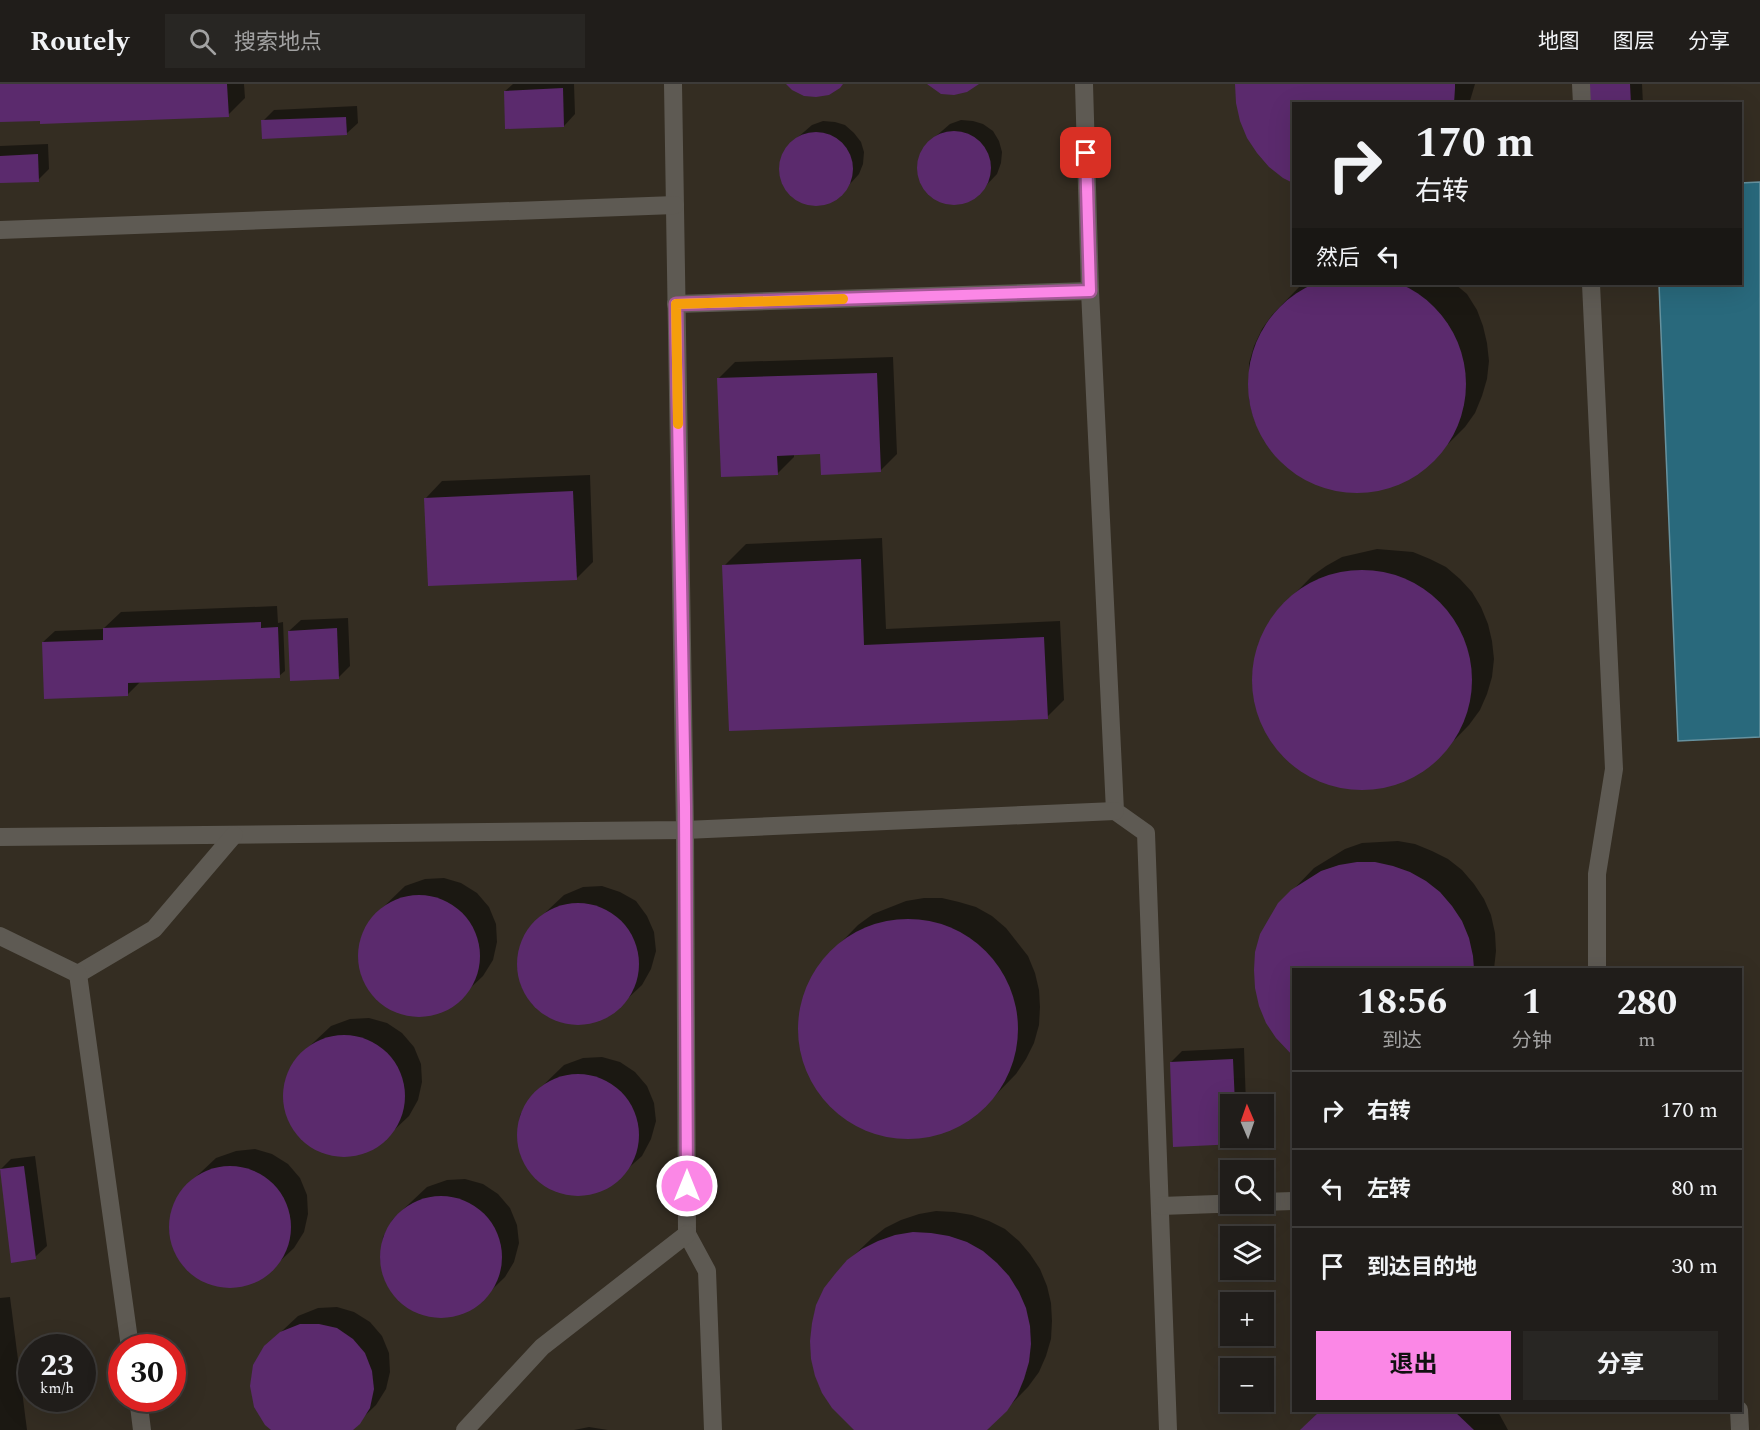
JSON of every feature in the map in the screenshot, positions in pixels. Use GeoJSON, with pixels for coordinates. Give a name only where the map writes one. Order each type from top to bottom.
{"type":"FeatureCollection","features":[{"type":"Feature","properties":{"kind":"street"},"geometry":{"type":"LineString","coordinates":[[673,84],[685,830],[687,1234],[707,1271],[713,1430]]}},
{"type":"Feature","properties":{"kind":"street"},"geometry":{"type":"LineString","coordinates":[[1084,84],[1090,291],[1115,811]]}},
{"type":"Feature","properties":{"kind":"street"},"geometry":{"type":"LineString","coordinates":[[1581,84],[1582,102]]}},
{"type":"Feature","properties":{"kind":"street"},"geometry":{"type":"LineString","coordinates":[[0,230],[675,205]]}},
{"type":"Feature","properties":{"kind":"street"},"geometry":{"type":"LineString","coordinates":[[1591,285],[1614,769],[1597,874],[1596,968]]}},
{"type":"Feature","properties":{"kind":"street"},"geometry":{"type":"LineString","coordinates":[[676,304],[1090,291]]}},
{"type":"Feature","properties":{"kind":"street"},"geometry":{"type":"LineString","coordinates":[[0,837],[685,830],[1115,811],[1146,833],[1168,1430]]}},
{"type":"Feature","properties":{"kind":"street"},"geometry":{"type":"LineString","coordinates":[[78,974],[154,929],[234,835]]}},
{"type":"Feature","properties":{"kind":"street"},"geometry":{"type":"LineString","coordinates":[[0,936],[78,974]]}},
{"type":"Feature","properties":{"kind":"street"},"geometry":{"type":"LineString","coordinates":[[78,974],[128,1334]]}},
{"type":"Feature","properties":{"kind":"street"},"geometry":{"type":"LineString","coordinates":[[1274,1202],[1292,1202]]}},
{"type":"Feature","properties":{"kind":"street"},"geometry":{"type":"LineString","coordinates":[[1161,1206],[1220,1204]]}},
{"type":"Feature","properties":{"kind":"street"},"geometry":{"type":"LineString","coordinates":[[465,1430],[542,1347],[687,1234]]}},
{"type":"Feature","properties":{"kind":"street"},"geometry":{"type":"LineString","coordinates":[[140,1412],[142,1430]]}},
{"type":"Feature","properties":{"kind":"street"},"geometry":{"type":"LineString","coordinates":[[1739,1412],[1740,1430]]}},
{"type":"Feature","properties":{"kind":"shaded area"},"geometry":{"type":"Polygon","coordinates":[[[0,84],[1760,84],[1760,1430],[0,1430],[0,84]]]}},
{"type":"Feature","properties":{"kind":"water"},"geometry":{"type":"Polygon","coordinates":[[[1760,182],[1760,737],[1678,741],[1659,285],[1742,285],[1742,183],[1760,182]]]}},
{"type":"Feature","properties":{"kind":"building"},"geometry":{"type":"Polygon","coordinates":[[[0,84],[227,84],[229,117],[40,124],[40,121],[0,122],[0,84]]]}},
{"type":"Feature","properties":{"kind":"building"},"geometry":{"type":"Polygon","coordinates":[[[786,84],[843,84],[829,95],[816,97],[804,96],[786,84]]]}},
{"type":"Feature","properties":{"kind":"building"},"geometry":{"type":"Polygon","coordinates":[[[927,84],[979,84],[967,92],[954,95],[941,94],[927,84]]]}},
{"type":"Feature","properties":{"kind":"building"},"geometry":{"type":"Polygon","coordinates":[[[1235,84],[1455,84],[1454,102],[1292,102],[1292,182],[1269,167],[1257,153],[1247,138],[1236,103],[1235,84]]]}},
{"type":"Feature","properties":{"kind":"building"},"geometry":{"type":"Polygon","coordinates":[[[1583,84],[1630,84],[1631,102],[1584,102],[1583,84]]]}},
{"type":"Feature","properties":{"kind":"building"},"geometry":{"type":"Polygon","coordinates":[[[563,88],[564,127],[505,129],[504,91],[563,88]]]}},
{"type":"Feature","properties":{"kind":"building"},"geometry":{"type":"Polygon","coordinates":[[[346,117],[347,135],[262,139],[261,120],[346,117]]]}},
{"type":"Feature","properties":{"kind":"building"},"geometry":{"type":"Polygon","coordinates":[[[954,131],[975,137],[985,147],[991,168],[985,189],[975,199],[954,205],[933,199],[923,189],[917,168],[923,147],[933,137],[954,131]]]}},
{"type":"Feature","properties":{"kind":"building"},"geometry":{"type":"Polygon","coordinates":[[[816,132],[837,138],[847,148],[853,169],[847,190],[837,200],[816,206],[795,200],[785,190],[779,169],[785,148],[795,138],[816,132]]]}},
{"type":"Feature","properties":{"kind":"building"},"geometry":{"type":"Polygon","coordinates":[[[38,154],[39,182],[0,183],[0,156],[38,154]]]}},
{"type":"Feature","properties":{"kind":"building"},"geometry":{"type":"Polygon","coordinates":[[[1311,285],[1403,285],[1418,293],[1448,323],[1458,342],[1465,373],[1464,405],[1458,426],[1448,445],[1418,475],[1399,485],[1378,491],[1357,493],[1336,491],[1315,485],[1296,475],[1266,445],[1256,426],[1250,405],[1249,373],[1256,342],[1266,323],[1280,307],[1296,293],[1311,285]]]}},
{"type":"Feature","properties":{"kind":"building"},"geometry":{"type":"Polygon","coordinates":[[[877,373],[881,472],[821,475],[820,454],[777,456],[778,475],[721,477],[717,378],[877,373]]]}},
{"type":"Feature","properties":{"kind":"building"},"geometry":{"type":"Polygon","coordinates":[[[573,491],[577,580],[428,586],[424,498],[573,491]]]}},
{"type":"Feature","properties":{"kind":"building"},"geometry":{"type":"Polygon","coordinates":[[[861,559],[864,645],[1044,637],[1048,719],[729,731],[722,565],[861,559]]]}},
{"type":"Feature","properties":{"kind":"building"},"geometry":{"type":"Polygon","coordinates":[[[1362,570],[1383,572],[1404,578],[1440,602],[1464,638],[1470,659],[1472,680],[1470,701],[1464,722],[1440,758],[1404,782],[1383,788],[1362,790],[1341,788],[1320,782],[1284,758],[1260,722],[1254,701],[1252,680],[1254,659],[1260,638],[1284,602],[1320,578],[1341,572],[1362,570]]]}},
{"type":"Feature","properties":{"kind":"building"},"geometry":{"type":"Polygon","coordinates":[[[261,622],[261,628],[278,627],[280,678],[128,683],[128,696],[44,699],[42,642],[103,640],[103,628],[261,622]]]}},
{"type":"Feature","properties":{"kind":"building"},"geometry":{"type":"Polygon","coordinates":[[[337,628],[339,679],[290,681],[288,631],[337,628]]]}},
{"type":"Feature","properties":{"kind":"building"},"geometry":{"type":"Polygon","coordinates":[[[1375,862],[1410,872],[1426,881],[1440,892],[1462,921],[1469,938],[1474,968],[1292,968],[1292,1055],[1276,1038],[1259,1006],[1255,988],[1255,952],[1260,934],[1278,903],[1291,890],[1321,871],[1339,865],[1375,862]]]}},
{"type":"Feature","properties":{"kind":"building"},"geometry":{"type":"Polygon","coordinates":[[[419,895],[442,899],[462,913],[476,933],[480,956],[476,979],[462,999],[442,1013],[419,1017],[396,1013],[376,999],[362,979],[358,956],[362,933],[376,913],[396,899],[419,895]]]}},
{"type":"Feature","properties":{"kind":"building"},"geometry":{"type":"Polygon","coordinates":[[[578,903],[601,907],[621,921],[635,941],[639,964],[635,987],[621,1007],[601,1021],[578,1025],[555,1021],[535,1007],[521,987],[517,964],[521,941],[535,921],[555,907],[578,903]]]}},
{"type":"Feature","properties":{"kind":"building"},"geometry":{"type":"Polygon","coordinates":[[[908,919],[929,921],[950,927],[986,951],[1010,987],[1016,1008],[1018,1029],[1016,1050],[1010,1071],[986,1107],[950,1131],[929,1137],[908,1139],[887,1137],[866,1131],[830,1107],[806,1071],[800,1050],[798,1029],[800,1008],[806,987],[830,951],[866,927],[887,921],[908,919]]]}},
{"type":"Feature","properties":{"kind":"building"},"geometry":{"type":"Polygon","coordinates":[[[344,1035],[367,1039],[387,1053],[401,1073],[405,1096],[401,1119],[387,1139],[367,1153],[344,1157],[321,1153],[301,1139],[287,1119],[283,1096],[287,1073],[301,1053],[321,1039],[344,1035]]]}},
{"type":"Feature","properties":{"kind":"building"},"geometry":{"type":"Polygon","coordinates":[[[1233,1059],[1235,1094],[1220,1094],[1220,1145],[1173,1147],[1170,1062],[1233,1059]]]}},
{"type":"Feature","properties":{"kind":"building"},"geometry":{"type":"Polygon","coordinates":[[[578,1074],[601,1078],[621,1092],[635,1112],[639,1135],[635,1158],[621,1178],[601,1192],[578,1196],[555,1192],[535,1178],[521,1158],[517,1135],[521,1112],[535,1092],[555,1078],[578,1074]]]}},
{"type":"Feature","properties":{"kind":"building"},"geometry":{"type":"Polygon","coordinates":[[[24,1166],[36,1259],[11,1263],[0,1169],[24,1166]]]}},
{"type":"Feature","properties":{"kind":"building"},"geometry":{"type":"Polygon","coordinates":[[[230,1166],[253,1170],[273,1184],[287,1204],[291,1227],[287,1250],[273,1270],[253,1284],[230,1288],[207,1284],[187,1270],[173,1250],[169,1227],[173,1204],[187,1184],[207,1170],[230,1166]]]}},
{"type":"Feature","properties":{"kind":"building"},"geometry":{"type":"Polygon","coordinates":[[[441,1196],[464,1200],[484,1214],[498,1234],[502,1257],[498,1280],[484,1300],[464,1314],[441,1318],[418,1314],[398,1300],[384,1280],[380,1257],[384,1234],[398,1214],[418,1200],[441,1196]]]}},
{"type":"Feature","properties":{"kind":"building"},"geometry":{"type":"Polygon","coordinates":[[[913,1232],[949,1236],[983,1251],[1009,1276],[1026,1308],[1031,1344],[1024,1379],[1007,1411],[987,1430],[854,1430],[832,1408],[815,1376],[810,1341],[816,1305],[824,1288],[847,1260],[862,1249],[895,1235],[913,1232]]]}},
{"type":"Feature","properties":{"kind":"building"},"geometry":{"type":"Polygon","coordinates":[[[300,1324],[319,1324],[337,1328],[353,1339],[365,1353],[372,1371],[374,1389],[370,1408],[360,1424],[353,1430],[271,1430],[265,1425],[254,1407],[250,1386],[253,1365],[264,1346],[280,1332],[300,1324]]]}},
{"type":"Feature","properties":{"kind":"building"},"geometry":{"type":"Polygon","coordinates":[[[1319,1412],[1455,1412],[1474,1430],[1300,1430],[1319,1412]]]}},
{"type":"Feature","properties":{"kind":"slow traffic"},"geometry":{"type":"LineString","coordinates":[[678,424],[676,304],[843,299]]}},
{"type":"Feature","properties":{"kind":"route"},"geometry":{"type":"LineString","coordinates":[[687,1186],[685,806],[676,304],[1090,291],[1086,153]]}}]}
